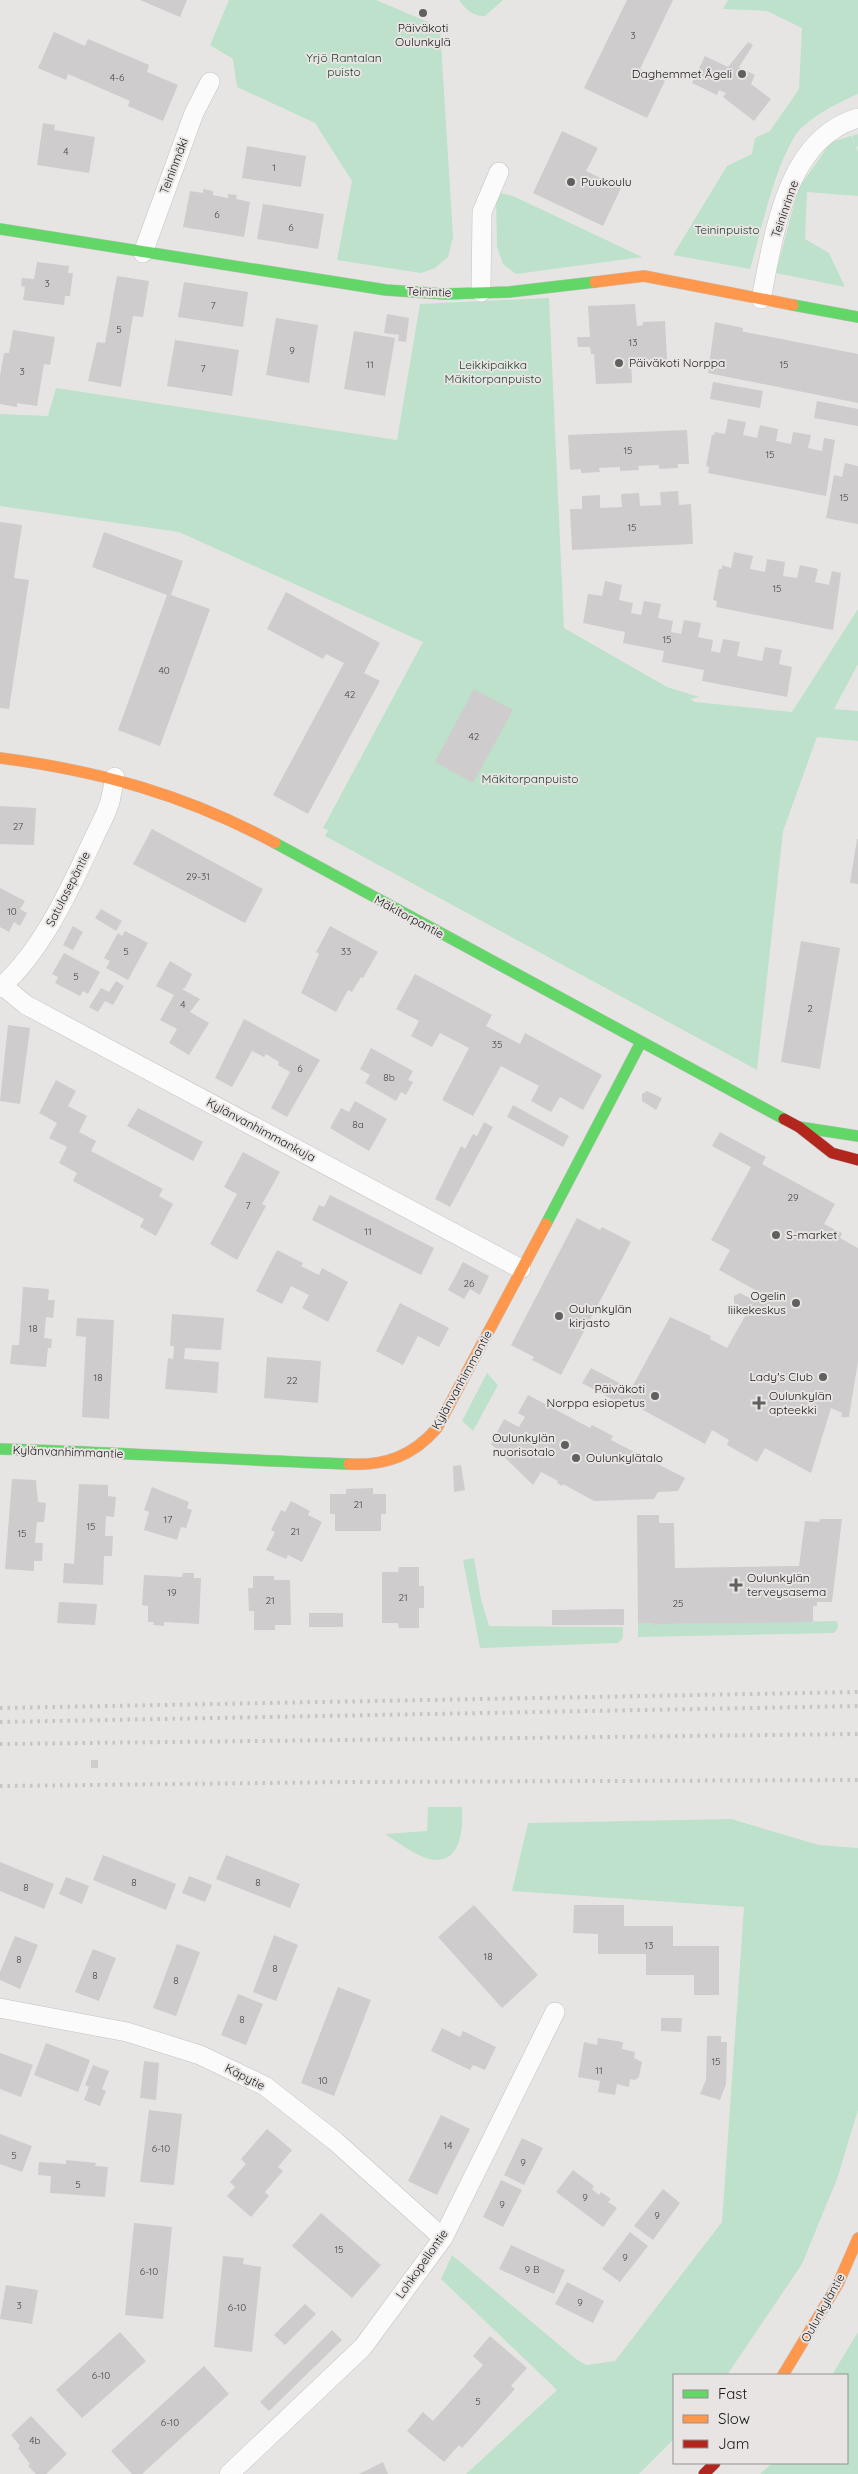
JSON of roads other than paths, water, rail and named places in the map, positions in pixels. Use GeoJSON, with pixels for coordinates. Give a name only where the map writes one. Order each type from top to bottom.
{"type":"FeatureCollection","features":[{"type":"Feature","properties":{"kind":"street","name":"Teininmäki"},"geometry":{"type":"LineString","coordinates":[[142,253],[194,113],[210,82]]}},
{"type":"Feature","properties":{"kind":"street","name":"Teininrinne"},"geometry":{"type":"LineString","coordinates":[[761,299],[780,218],[790,186],[801,165],[812,146],[828,131],[858,118]]}},
{"type":"Feature","properties":{"kind":"street"},"geometry":{"type":"LineString","coordinates":[[481,292],[482,212],[499,172]]}},
{"type":"Feature","properties":{"kind":"street","name":"Teinintie"},"geometry":{"type":"LineString","coordinates":[[0,230],[386,290],[444,294],[509,292],[644,276],[858,317]]}},
{"type":"Feature","properties":{"kind":"street","name":"Mäkitorpantie"},"geometry":{"type":"LineString","coordinates":[[0,758],[56,765],[115,778],[195,804],[232,820],[799,1127],[832,1153],[858,1160]]}},
{"type":"Feature","properties":{"kind":"street","name":"Satulasepäntie"},"geometry":{"type":"LineString","coordinates":[[1,987],[32,953],[48,928],[105,815],[115,778]]}},
{"type":"Feature","properties":{"kind":"street","name":"Kylänvanhimmankuja"},"geometry":{"type":"LineString","coordinates":[[1,987],[26,1005],[522,1269]]}},
{"type":"Feature","properties":{"kind":"street","name":"Kylänvanhimmantie"},"geometry":{"type":"LineString","coordinates":[[0,1449],[85,1451],[218,1460],[385,1464],[401,1458],[417,1448],[439,1425],[642,1042]]}},
{"type":"Feature","properties":{"kind":"street","name":"Mäkitorpantie"},"geometry":{"type":"LineString","coordinates":[[799,1127],[858,1136]]}},
{"type":"Feature","properties":{"kind":"street","name":"Käpytie"},"geometry":{"type":"LineString","coordinates":[[0,2008],[127,2032],[200,2055],[264,2086],[335,2141],[443,2238]]}},
{"type":"Feature","properties":{"kind":"street","name":"Lohkopellontie"},"geometry":{"type":"LineString","coordinates":[[230,2474],[363,2347],[443,2238],[555,2012]]}},
{"type":"Feature","properties":{"kind":"street","name":"Oulunkyläntie"},"geometry":{"type":"LineString","coordinates":[[784,2374],[838,2284],[858,2238]]}},
{"type":"Feature","properties":{"kind":"street"},"geometry":{"type":"LineString","coordinates":[[704,2474],[714,2464]]}},
{"type":"Feature","properties":{"kind":"railway"},"geometry":{"type":"LineString","coordinates":[[0,1708],[858,1692]]}},
{"type":"Feature","properties":{"kind":"railway"},"geometry":{"type":"LineString","coordinates":[[0,1722],[858,1706]]}},
{"type":"Feature","properties":{"kind":"railway"},"geometry":{"type":"LineString","coordinates":[[0,1744],[858,1734]]}},
{"type":"Feature","properties":{"kind":"railway"},"geometry":{"type":"LineString","coordinates":[[0,1786],[355,1782],[858,1780]]}},
{"type":"Feature","properties":{"kind":"place","name":"Päiväkoti Oulunkylä"},"geometry":{"type":"Point","coordinates":[423,13]}},
{"type":"Feature","properties":{"kind":"place","name":"Daghemmet Ågeli"},"geometry":{"type":"Point","coordinates":[742,74]}},
{"type":"Feature","properties":{"kind":"place","name":"Puukoulu"},"geometry":{"type":"Point","coordinates":[571,182]}},
{"type":"Feature","properties":{"kind":"place","name":"Päiväkoti Norppa"},"geometry":{"type":"Point","coordinates":[619,363]}},
{"type":"Feature","properties":{"kind":"place","name":"S-market"},"geometry":{"type":"Point","coordinates":[776,1235]}},
{"type":"Feature","properties":{"kind":"place","name":"Ogelin liikekeskus"},"geometry":{"type":"Point","coordinates":[796,1303]}},
{"type":"Feature","properties":{"kind":"place","name":"Oulunkylän kirjasto"},"geometry":{"type":"Point","coordinates":[559,1316]}},
{"type":"Feature","properties":{"kind":"place","name":"Lady's Club"},"geometry":{"type":"Point","coordinates":[823,1377]}},
{"type":"Feature","properties":{"kind":"place","name":"Päiväkoti Norppa esiopetus"},"geometry":{"type":"Point","coordinates":[655,1396]}},
{"type":"Feature","properties":{"kind":"place","name":"Oulunkylän apteekki"},"geometry":{"type":"Point","coordinates":[759,1403]}},
{"type":"Feature","properties":{"kind":"place","name":"Oulunkylän nuorisotalo"},"geometry":{"type":"Point","coordinates":[565,1445]}},
{"type":"Feature","properties":{"kind":"place","name":"Oulunkylätalo"},"geometry":{"type":"Point","coordinates":[576,1458]}},
{"type":"Feature","properties":{"kind":"place","name":"Oulunkylän terveysasema"},"geometry":{"type":"Point","coordinates":[736,1585]}},
{"type":"Feature","properties":{"kind":"park label","name":"Yrjö Rantalan puisto"},"geometry":{"type":"Point","coordinates":[344,65]}},
{"type":"Feature","properties":{"kind":"park label","name":"Teininpuisto"},"geometry":{"type":"Point","coordinates":[727,230]}},
{"type":"Feature","properties":{"kind":"park label","name":"Leikkipaikka Mäkitorpanpuisto"},"geometry":{"type":"Point","coordinates":[493,372]}},
{"type":"Feature","properties":{"kind":"park label","name":"Mäkitorpanpuisto"},"geometry":{"type":"Point","coordinates":[530,779]}}]}
